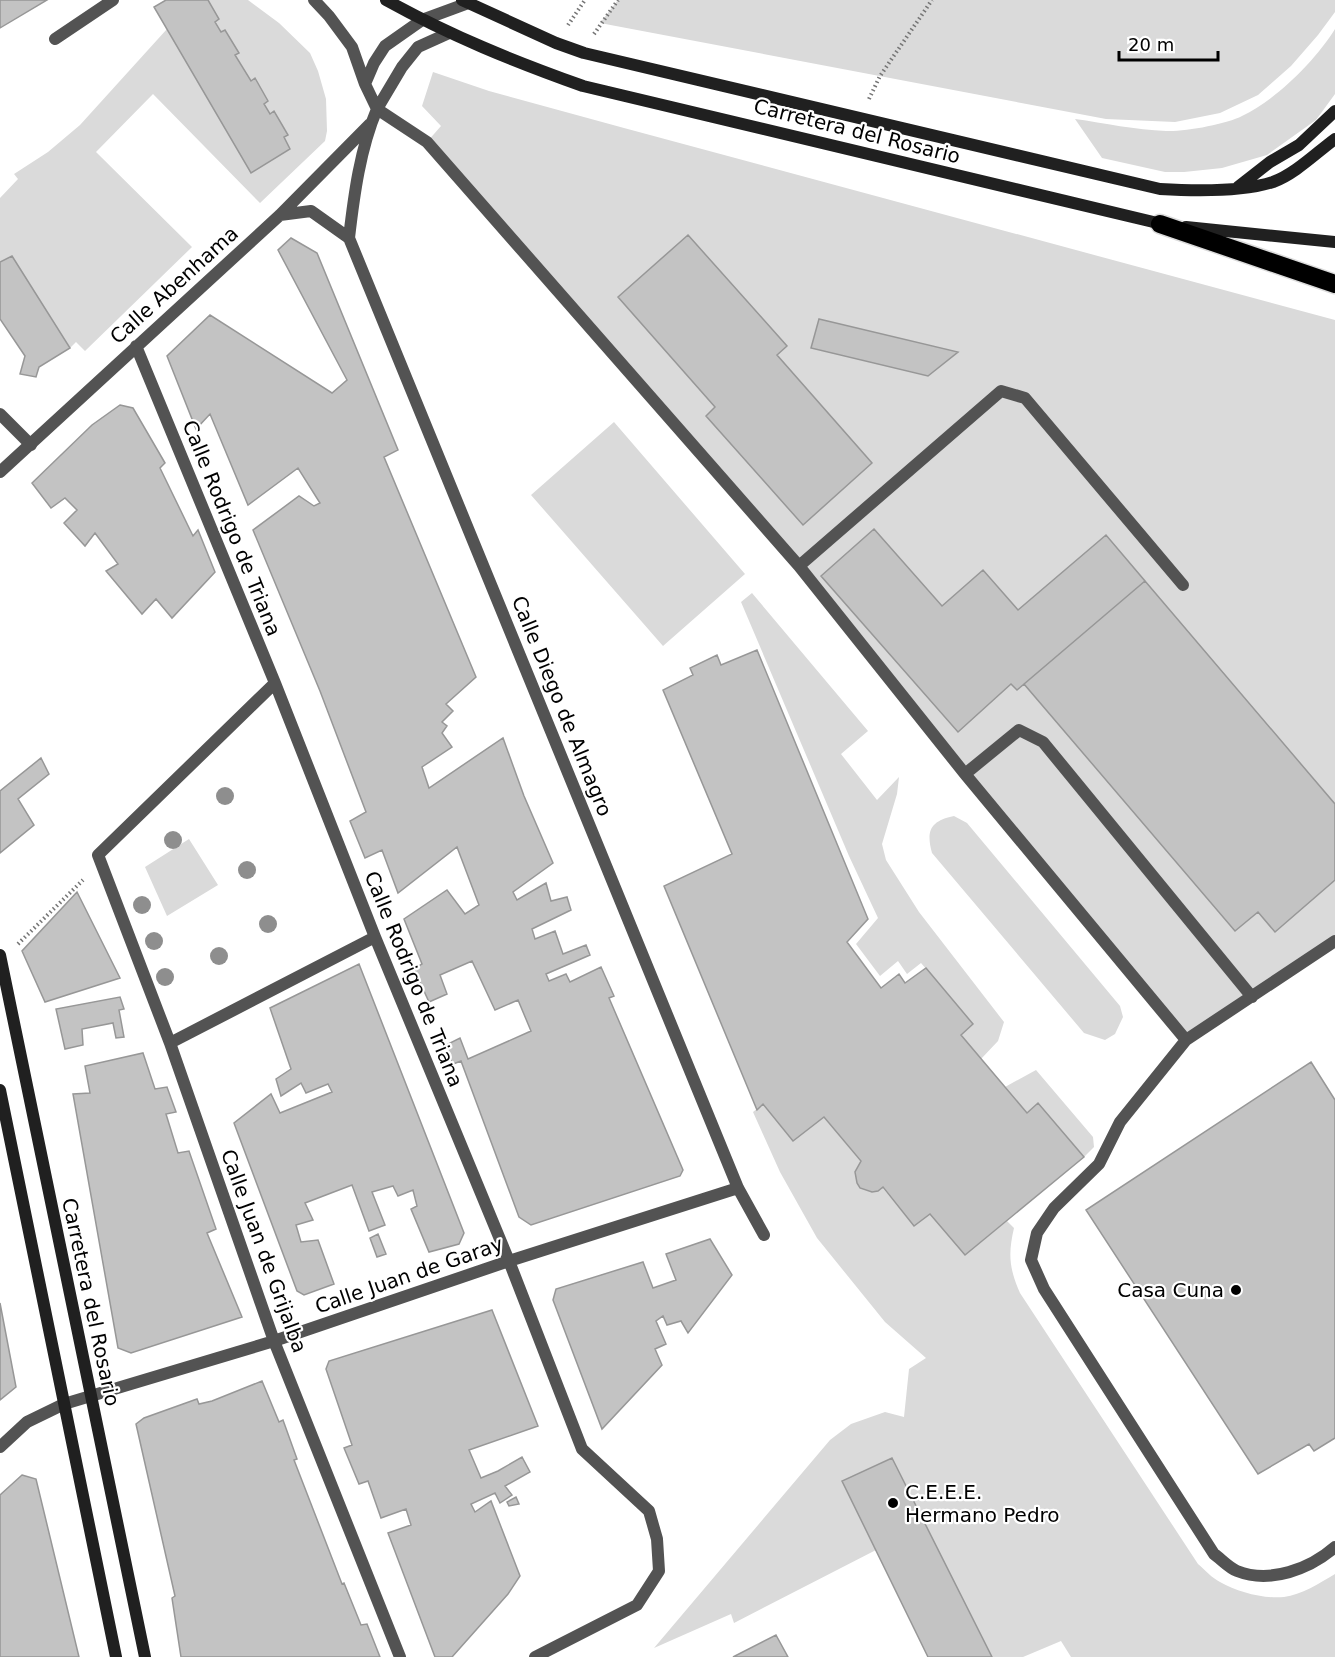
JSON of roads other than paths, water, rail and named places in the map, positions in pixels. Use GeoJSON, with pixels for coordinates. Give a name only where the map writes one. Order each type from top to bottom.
{"type":"FeatureCollection","features":[{"type":"Feature","properties":{"kind":"highway"},"geometry":{"type":"LineString","coordinates":[[1160,224],[1335,284]]}},
{"type":"Feature","properties":{"kind":"main road","name":"Carretera del Rosario"},"geometry":{"type":"LineString","coordinates":[[386,0],[422,20],[510,60],[583,86],[1160,224],[1335,242]]}},
{"type":"Feature","properties":{"kind":"main road","name":"Carretera del Rosario"},"geometry":{"type":"LineString","coordinates":[[465,1],[556,43],[584,53],[1160,189],[1192,191],[1237,188],[1274,181],[1294,170],[1335,139]]}},
{"type":"Feature","properties":{"kind":"main road"},"geometry":{"type":"LineString","coordinates":[[1237,188],[1270,162],[1299,146],[1335,111]]}},
{"type":"Feature","properties":{"kind":"main road","name":"Carretera del Rosario"},"geometry":{"type":"LineString","coordinates":[[1,957],[145,1657]]}},
{"type":"Feature","properties":{"kind":"main road"},"geometry":{"type":"LineString","coordinates":[[0,1090],[116,1657]]}},
{"type":"Feature","properties":{"kind":"street"},"geometry":{"type":"LineString","coordinates":[[55,39],[113,0]]}},
{"type":"Feature","properties":{"kind":"street"},"geometry":{"type":"LineString","coordinates":[[314,0],[352,47],[377,109],[427,142],[799,566],[965,774],[1186,1040]]}},
{"type":"Feature","properties":{"kind":"street"},"geometry":{"type":"LineString","coordinates":[[365,84],[374,63],[385,46],[422,20],[465,1]]}},
{"type":"Feature","properties":{"kind":"street","name":"Calle Diego de Almagro"},"geometry":{"type":"LineString","coordinates":[[449,33],[418,47],[402,67],[377,109],[371,123],[354,195],[349,238],[738,1188],[764,1235]]}},
{"type":"Feature","properties":{"kind":"street","name":"Calle Abenhama"},"geometry":{"type":"LineString","coordinates":[[0,472],[280,215],[371,123]]}},
{"type":"Feature","properties":{"kind":"street"},"geometry":{"type":"LineString","coordinates":[[280,215],[311,211],[349,238]]}},
{"type":"Feature","properties":{"kind":"street","name":"Calle Rodrigo de Triana"},"geometry":{"type":"LineString","coordinates":[[136,346],[509,1261],[582,1449],[649,1511],[657,1539],[659,1571],[637,1605],[535,1657]]}},
{"type":"Feature","properties":{"kind":"street"},"geometry":{"type":"LineString","coordinates":[[799,566],[1000,392],[1025,398],[1182,585]]}},
{"type":"Feature","properties":{"kind":"street"},"geometry":{"type":"LineString","coordinates":[[0,414],[31,445]]}},
{"type":"Feature","properties":{"kind":"street","name":"Calle Juan de Grijalba"},"geometry":{"type":"LineString","coordinates":[[275,683],[100,859],[170,1042],[274,1341],[400,1657]]}},
{"type":"Feature","properties":{"kind":"street"},"geometry":{"type":"LineString","coordinates":[[965,774],[1019,730],[1043,741],[1252,997]]}},
{"type":"Feature","properties":{"kind":"street"},"geometry":{"type":"LineString","coordinates":[[170,1042],[375,937]]}},
{"type":"Feature","properties":{"kind":"street"},"geometry":{"type":"LineString","coordinates":[[1335,941],[1186,1040],[1120,1122],[1099,1164],[1054,1208],[1037,1233],[1031,1260],[1044,1289],[1214,1554],[1237,1571],[1271,1576],[1301,1569],[1335,1547]]}},
{"type":"Feature","properties":{"kind":"street","name":"Calle Juan de Garay"},"geometry":{"type":"LineString","coordinates":[[0,1447],[27,1422],[64,1404],[274,1341],[509,1261],[738,1188]]}},
{"type":"Feature","properties":{"kind":"place","name":"Casa Cuna"},"geometry":{"type":"Point","coordinates":[1236,1290]}},
{"type":"Feature","properties":{"kind":"place","name":"C.E.E.E. Hermano Pedro"},"geometry":{"type":"Point","coordinates":[893,1503]}}]}
